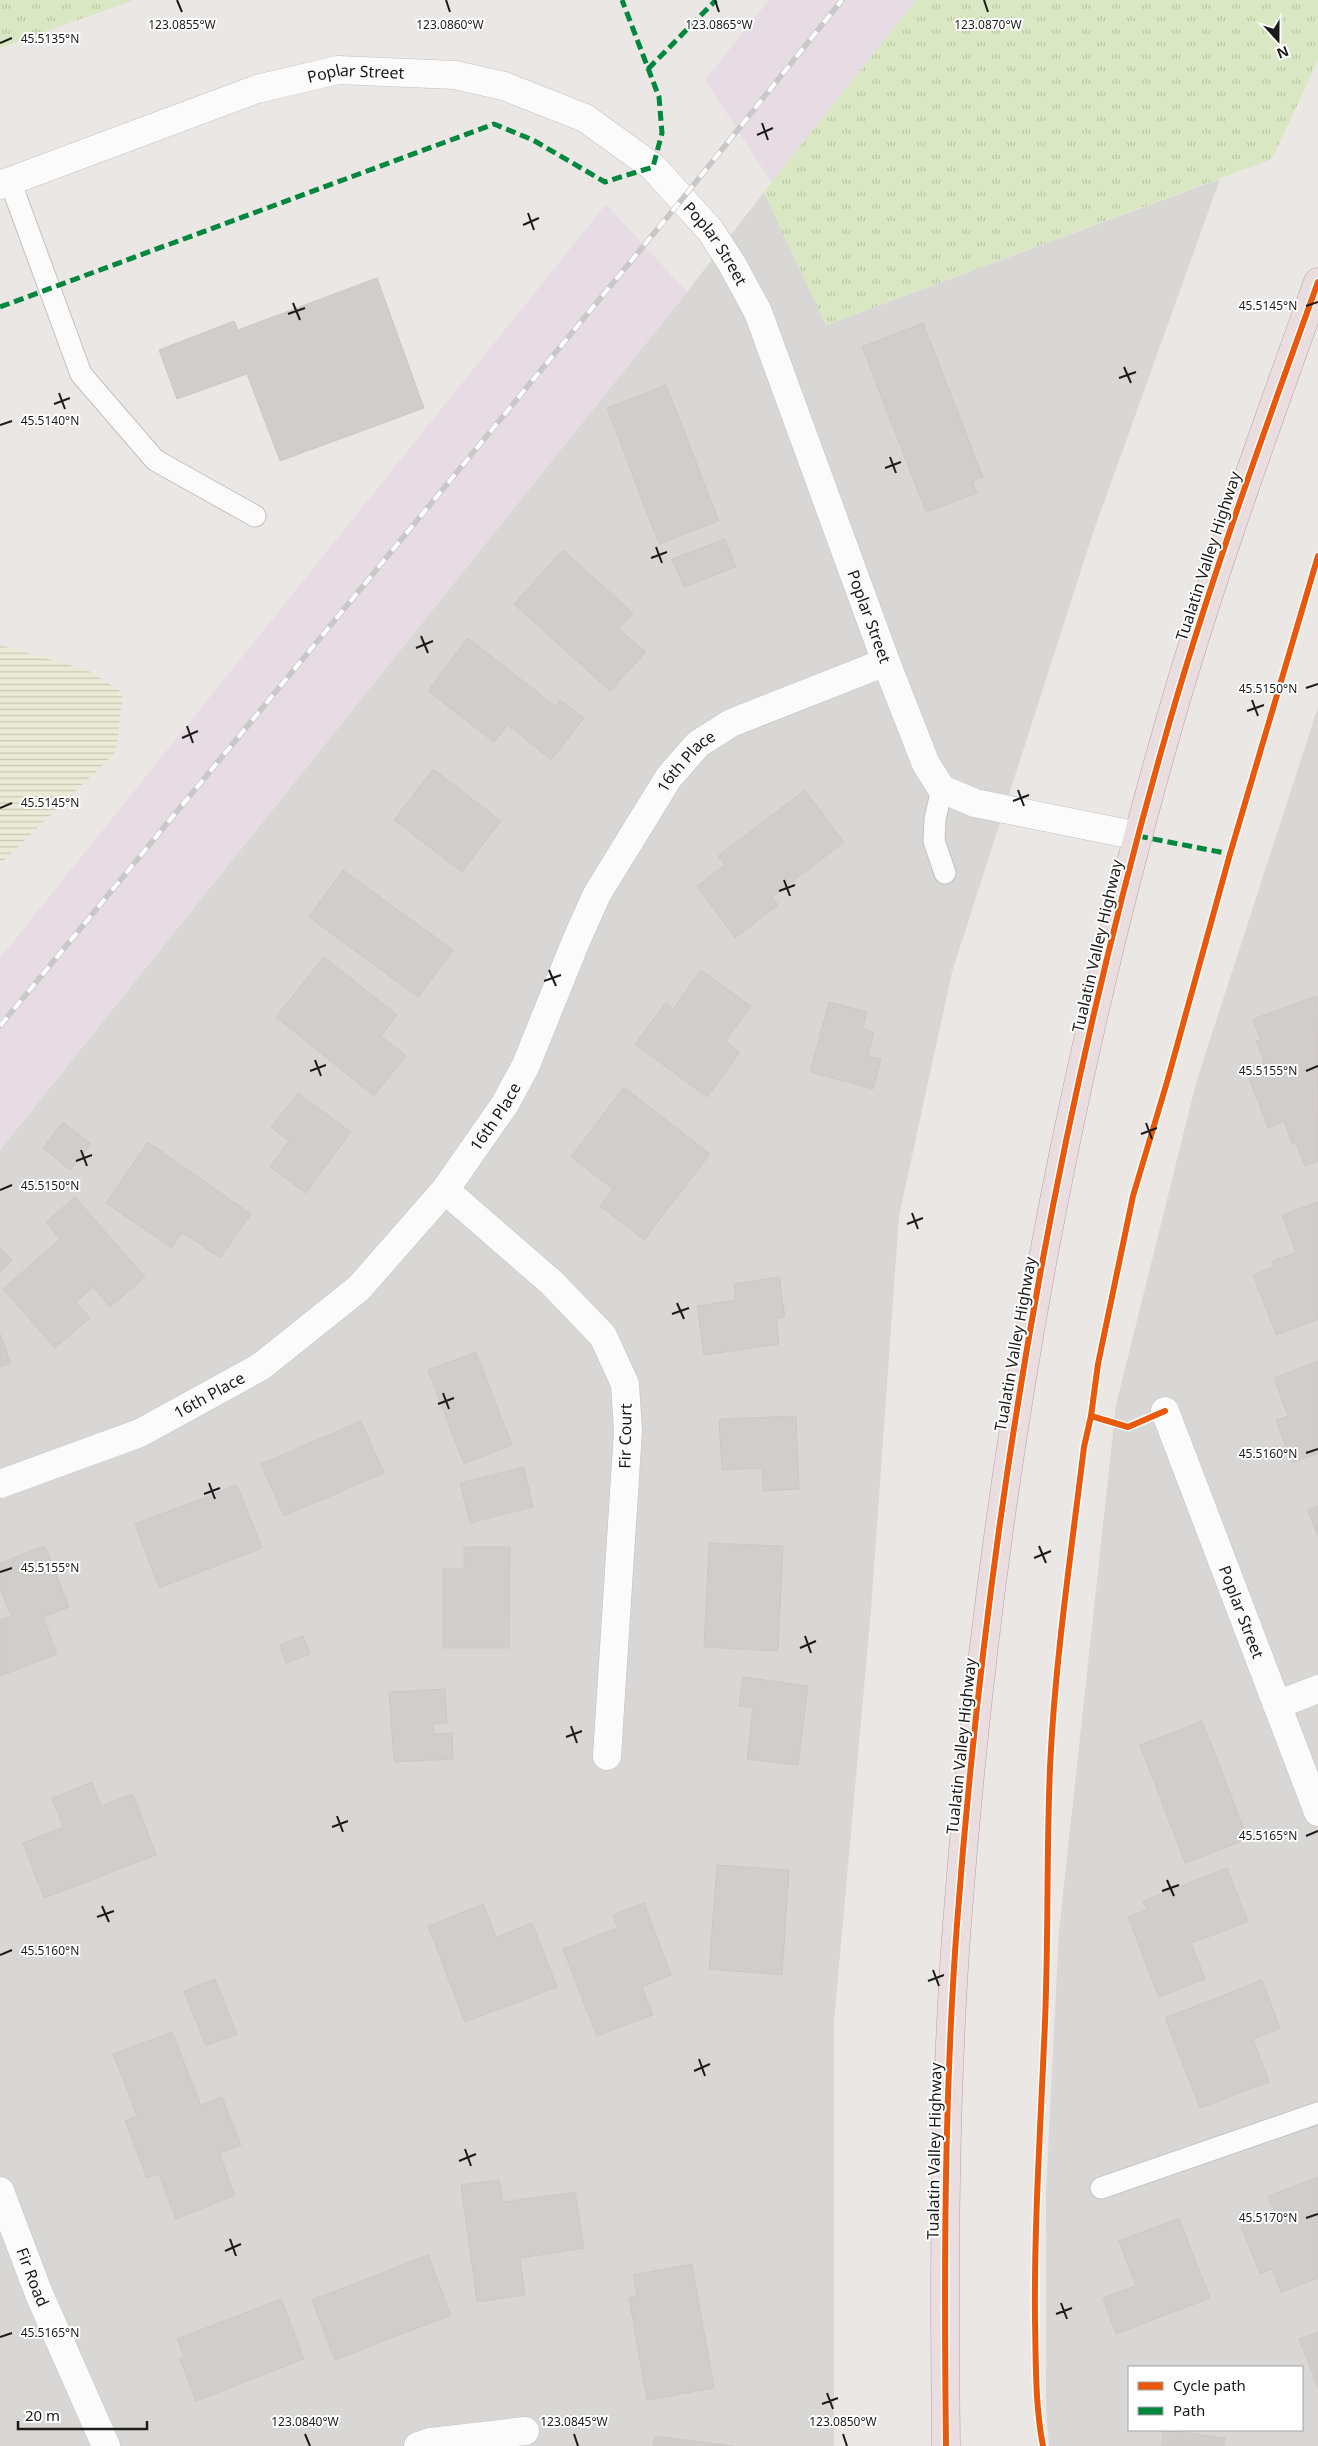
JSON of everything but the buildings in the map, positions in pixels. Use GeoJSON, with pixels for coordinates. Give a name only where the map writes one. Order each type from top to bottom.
{"type":"FeatureCollection","features":[{"type":"Feature","properties":{"kind":"highway","name":"Tualatin Valley Highway"},"geometry":{"type":"LineString","coordinates":[[946,2446],[946,2187],[950,2056],[957,1926],[976,1713],[1017,1408],[1031,1323],[1054,1200],[1099,988],[1164,738],[1230,527],[1318,282]]}},
{"type":"Feature","properties":{"kind":"street","name":"Poplar Street"},"geometry":{"type":"LineString","coordinates":[[5,183],[257,89],[338,70],[455,75],[504,86],[585,118],[653,167],[710,230],[732,264],[758,312],[886,662],[926,764],[942,789]]}},
{"type":"Feature","properties":{"kind":"street","name":"16th Place"},"geometry":{"type":"LineString","coordinates":[[0,1484],[140,1433],[260,1367],[359,1288],[445,1190],[505,1104],[526,1065],[597,894],[669,777],[698,744],[731,723],[886,662]]}},
{"type":"Feature","properties":{"kind":"street"},"geometry":{"type":"LineString","coordinates":[[942,789],[976,802],[1138,836]]}},
{"type":"Feature","properties":{"kind":"street","name":"Fir Court"},"geometry":{"type":"LineString","coordinates":[[445,1190],[552,1282],[603,1336],[625,1384],[628,1431],[607,1756]]}},
{"type":"Feature","properties":{"kind":"street","name":"Poplar Street"},"geometry":{"type":"LineString","coordinates":[[1165,1411],[1318,1812]]}},
{"type":"Feature","properties":{"kind":"street"},"geometry":{"type":"LineString","coordinates":[[1277,1705],[1318,1689]]}},
{"type":"Feature","properties":{"kind":"street","name":"Fir Road"},"geometry":{"type":"LineString","coordinates":[[0,2191],[39,2294],[106,2446]]}},
{"type":"Feature","properties":{"kind":"street"},"geometry":{"type":"LineString","coordinates":[[418,2446],[430,2442],[525,2431]]}},
{"type":"Feature","properties":{"kind":"lane"},"geometry":{"type":"LineString","coordinates":[[5,183],[81,374],[155,460],[254,516]]}},
{"type":"Feature","properties":{"kind":"lane"},"geometry":{"type":"LineString","coordinates":[[942,789],[935,820],[934,841],[946,873]]}},
{"type":"Feature","properties":{"kind":"lane"},"geometry":{"type":"LineString","coordinates":[[1101,2188],[1318,2113]]}},
{"type":"Feature","properties":{"kind":"shaded area"},"geometry":{"type":"Polygon","coordinates":[[[769,0],[919,0],[772,183],[705,80],[769,0]]]}},
{"type":"Feature","properties":{"kind":"shaded area"},"geometry":{"type":"Polygon","coordinates":[[[1220,179],[1093,533],[952,972],[899,1216],[871,1610],[834,2022],[834,2446],[0,2446],[0,1150],[687,292],[764,192],[826,325],[1220,179]]]}},
{"type":"Feature","properties":{"kind":"shaded area"},"geometry":{"type":"Polygon","coordinates":[[[606,204],[687,292],[0,1150],[0,958],[606,204]]]}},
{"type":"Feature","properties":{"kind":"shaded area"},"geometry":{"type":"Polygon","coordinates":[[[1318,707],[1318,2446],[1049,2446],[1046,2405],[1046,2192],[1059,1931],[1116,1405],[1196,1083],[1318,707]]]}},
{"type":"Feature","properties":{"kind":"green space"},"geometry":{"type":"Polygon","coordinates":[[[0,0],[134,0],[0,48],[0,0]]]}},
{"type":"Feature","properties":{"kind":"green space"},"geometry":{"type":"Polygon","coordinates":[[[916,0],[1318,0],[1318,60],[1272,159],[826,325],[764,192],[916,0]]]}},
{"type":"Feature","properties":{"kind":"green space"},"geometry":{"type":"Polygon","coordinates":[[[0,645],[87,670],[123,693],[116,752],[0,864],[0,645]]]}},
{"type":"Feature","properties":{"kind":"railway"},"geometry":{"type":"LineString","coordinates":[[0,1026],[683,198],[842,0]]}},
{"type":"Feature","properties":{"kind":"marked path"},"geometry":{"type":"LineString","coordinates":[[0,307],[494,124],[533,140],[605,182],[653,167],[662,133],[659,97],[622,0]]}},
{"type":"Feature","properties":{"kind":"marked path"},"geometry":{"type":"LineString","coordinates":[[648,69],[716,0]]}},
{"type":"Feature","properties":{"kind":"marked path"},"geometry":{"type":"LineString","coordinates":[[1138,836],[1230,854]]}},
{"type":"Feature","properties":{"kind":"cycle path"},"geometry":{"type":"LineString","coordinates":[[946,2446],[947,2120],[957,1924],[970,1775],[987,1626],[1007,1477],[1030,1329],[1089,1035],[1124,890],[1163,745],[1217,570],[1256,454],[1318,282]]}},
{"type":"Feature","properties":{"kind":"cycle path"},"geometry":{"type":"LineString","coordinates":[[1043,2446],[1036,2383],[1035,2251],[1046,2010],[1050,1768],[1060,1647],[1084,1447],[1091,1416],[1098,1364],[1133,1196],[1167,1082],[1230,854],[1318,556]]}},
{"type":"Feature","properties":{"kind":"cycle path"},"geometry":{"type":"LineString","coordinates":[[1091,1416],[1128,1427],[1165,1411]]}}]}
